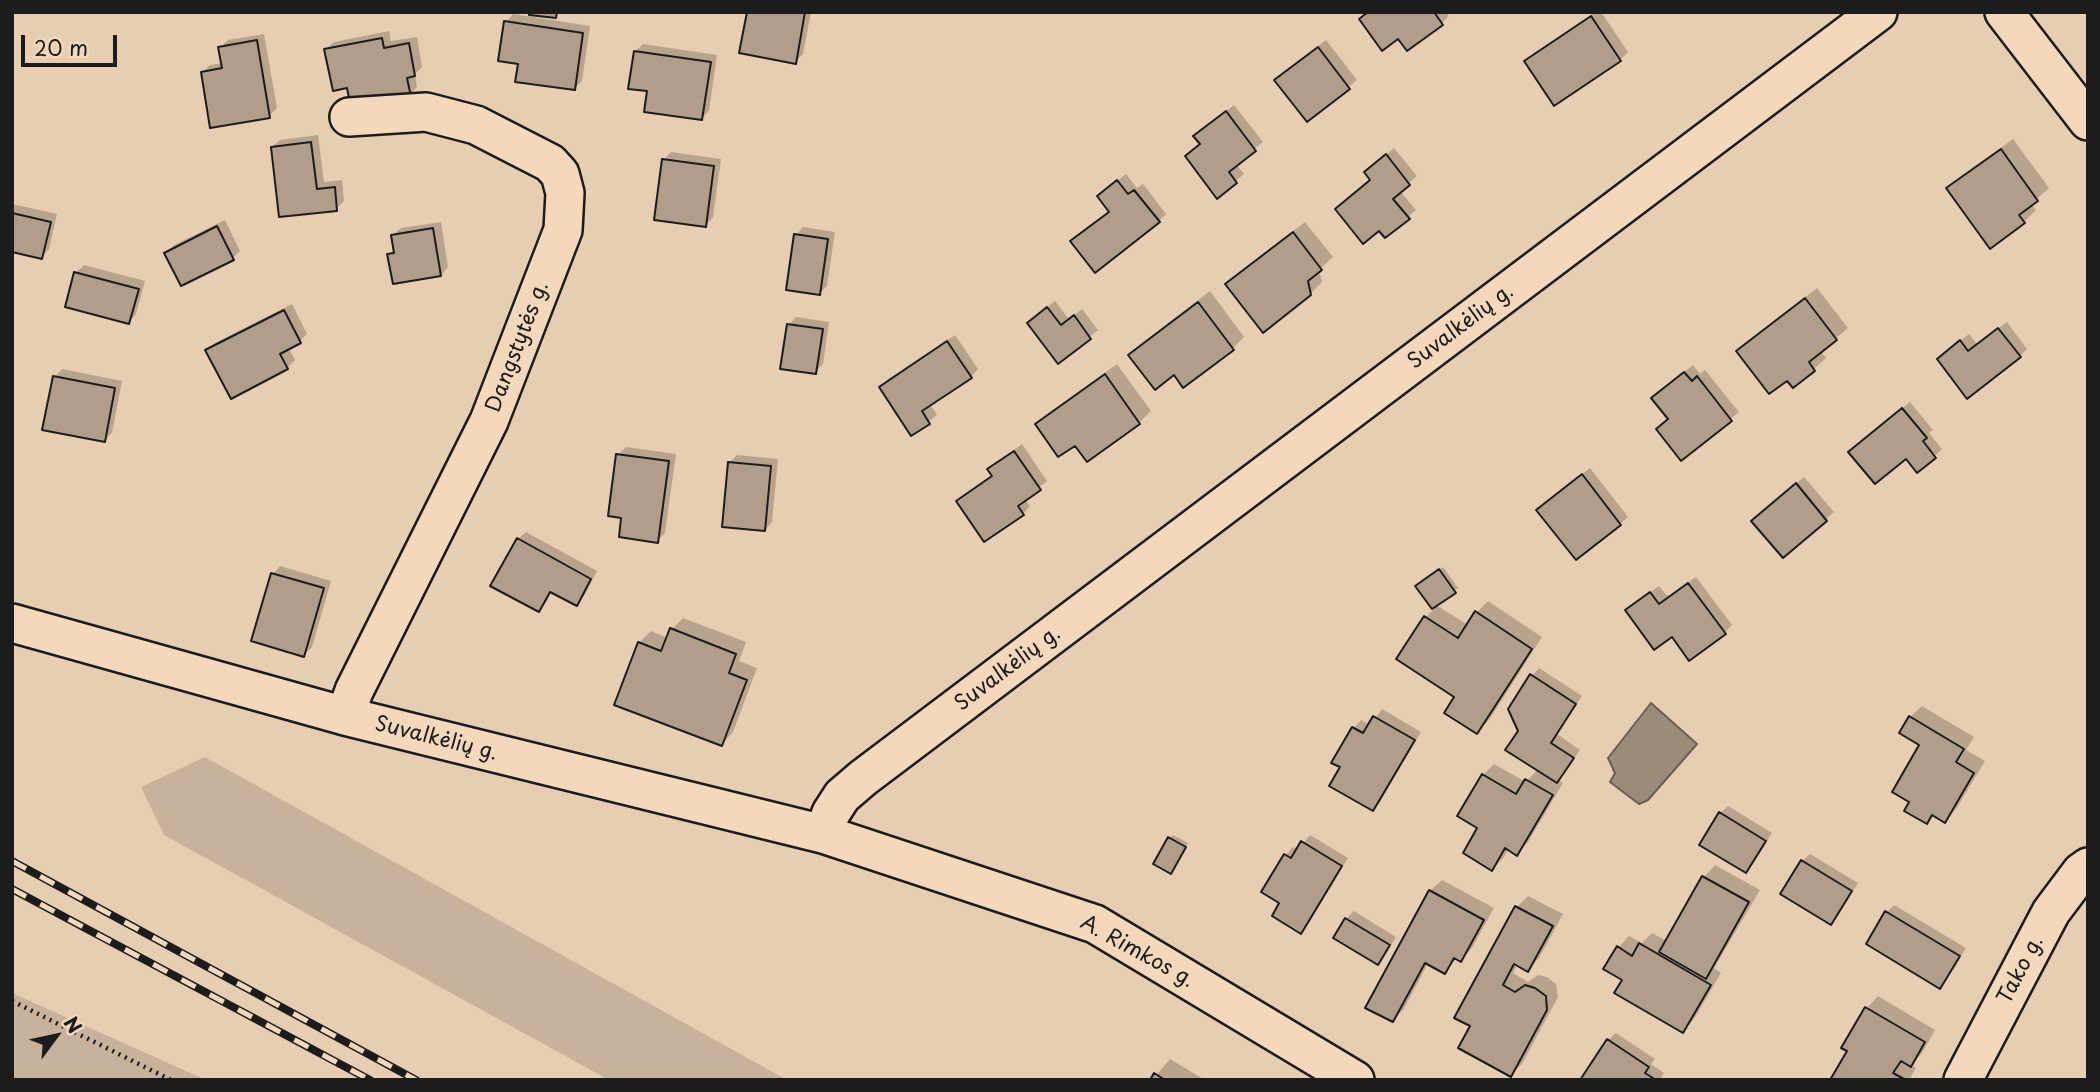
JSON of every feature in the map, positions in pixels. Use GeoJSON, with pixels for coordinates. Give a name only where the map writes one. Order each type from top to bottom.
{"type":"FeatureCollection","features":[{"type":"Feature","properties":{"kind":"street","name":"Suvalkėlių g."},"geometry":{"type":"LineString","coordinates":[[12,623],[345,716],[823,834],[831,813],[842,796],[863,778],[1878,12]]}},
{"type":"Feature","properties":{"kind":"street"},"geometry":{"type":"LineString","coordinates":[[2004,12],[2088,121]]}},
{"type":"Feature","properties":{"kind":"street","name":"Dangstytės g."},"geometry":{"type":"LineString","coordinates":[[345,716],[354,691],[489,421],[563,230],[565,193],[560,174],[550,163],[476,125],[426,112],[349,117]]}},
{"type":"Feature","properties":{"kind":"street","name":"A. Rimkos g."},"geometry":{"type":"LineString","coordinates":[[823,834],[1095,924],[1355,1080]]}},
{"type":"Feature","properties":{"kind":"street","name":"Tako g."},"geometry":{"type":"LineString","coordinates":[[1963,1080],[2051,912],[2081,872],[2088,867]]}},
{"type":"Feature","properties":{"kind":"path"},"geometry":{"type":"LineString","coordinates":[[12,1001],[171,1080]]}},
{"type":"Feature","properties":{"kind":"shaded area"},"geometry":{"type":"Polygon","coordinates":[[[1651,703],[1697,744],[1648,800],[1639,804],[1610,782],[1615,773],[1608,758],[1651,703]]]}},
{"type":"Feature","properties":{"kind":"shaded area"},"geometry":{"type":"Polygon","coordinates":[[[205,757],[787,1080],[609,1080],[164,835],[141,787],[205,757]]]}},
{"type":"Feature","properties":{"kind":"shaded area"},"geometry":{"type":"Polygon","coordinates":[[[12,993],[206,1080],[12,1080],[12,993]]]}},
{"type":"Feature","properties":{"kind":"building"},"geometry":{"type":"Polygon","coordinates":[[[530,12],[557,12],[556,18],[529,15],[530,12]]]}},
{"type":"Feature","properties":{"kind":"building"},"geometry":{"type":"Polygon","coordinates":[[[747,12],[805,12],[796,64],[739,53],[747,12]]]}},
{"type":"Feature","properties":{"kind":"building"},"geometry":{"type":"Polygon","coordinates":[[[1368,12],[1434,12],[1443,25],[1407,51],[1398,39],[1382,51],[1359,19],[1368,12]]]}},
{"type":"Feature","properties":{"kind":"building"},"geometry":{"type":"Polygon","coordinates":[[[1591,16],[1621,61],[1554,106],[1524,61],[1591,16]]]}},
{"type":"Feature","properties":{"kind":"building"},"geometry":{"type":"Polygon","coordinates":[[[504,21],[583,33],[575,90],[515,82],[518,64],[498,61],[504,21]]]}},
{"type":"Feature","properties":{"kind":"building"},"geometry":{"type":"Polygon","coordinates":[[[382,38],[384,48],[409,43],[415,76],[407,78],[411,97],[351,108],[347,88],[333,91],[324,49],[382,38]]]}},
{"type":"Feature","properties":{"kind":"building"},"geometry":{"type":"Polygon","coordinates":[[[257,40],[270,118],[210,128],[201,72],[222,68],[218,47],[257,40]]]}},
{"type":"Feature","properties":{"kind":"building"},"geometry":{"type":"Polygon","coordinates":[[[1318,47],[1350,89],[1307,122],[1274,80],[1318,47]]]}},
{"type":"Feature","properties":{"kind":"building"},"geometry":{"type":"Polygon","coordinates":[[[634,51],[711,62],[702,120],[644,112],[647,91],[628,89],[634,51]]]}},
{"type":"Feature","properties":{"kind":"building"},"geometry":{"type":"Polygon","coordinates":[[[1226,111],[1256,151],[1229,172],[1237,183],[1217,199],[1185,156],[1200,144],[1193,136],[1226,111]]]}},
{"type":"Feature","properties":{"kind":"building"},"geometry":{"type":"Polygon","coordinates":[[[311,142],[317,189],[335,187],[337,211],[279,217],[271,147],[311,142]]]}},
{"type":"Feature","properties":{"kind":"building"},"geometry":{"type":"Polygon","coordinates":[[[2001,149],[2038,201],[2019,215],[2025,223],[1990,249],[1946,188],[2001,149]]]}},
{"type":"Feature","properties":{"kind":"building"},"geometry":{"type":"Polygon","coordinates":[[[1386,154],[1410,185],[1393,199],[1410,219],[1385,238],[1379,231],[1363,244],[1335,209],[1370,180],[1364,172],[1386,154]]]}},
{"type":"Feature","properties":{"kind":"building"},"geometry":{"type":"Polygon","coordinates":[[[662,159],[714,166],[706,227],[654,220],[662,159]]]}},
{"type":"Feature","properties":{"kind":"building"},"geometry":{"type":"Polygon","coordinates":[[[1117,180],[1128,194],[1134,190],[1160,222],[1095,273],[1070,241],[1109,212],[1097,196],[1117,180]]]}},
{"type":"Feature","properties":{"kind":"building"},"geometry":{"type":"Polygon","coordinates":[[[12,213],[51,222],[42,259],[12,252],[12,213]]]}},
{"type":"Feature","properties":{"kind":"building"},"geometry":{"type":"Polygon","coordinates":[[[217,226],[234,260],[181,286],[164,253],[217,226]]]}},
{"type":"Feature","properties":{"kind":"building"},"geometry":{"type":"Polygon","coordinates":[[[433,228],[441,276],[393,284],[387,254],[394,253],[391,235],[433,228]]]}},
{"type":"Feature","properties":{"kind":"building"},"geometry":{"type":"Polygon","coordinates":[[[1293,232],[1322,270],[1308,281],[1311,295],[1263,333],[1225,284],[1293,232]]]}},
{"type":"Feature","properties":{"kind":"building"},"geometry":{"type":"Polygon","coordinates":[[[794,234],[828,239],[820,295],[786,290],[794,234]]]}},
{"type":"Feature","properties":{"kind":"building"},"geometry":{"type":"Polygon","coordinates":[[[74,272],[139,289],[129,324],[65,307],[74,272]]]}},
{"type":"Feature","properties":{"kind":"building"},"geometry":{"type":"Polygon","coordinates":[[[1805,298],[1837,340],[1809,362],[1815,371],[1793,388],[1787,381],[1769,394],[1736,351],[1805,298]]]}},
{"type":"Feature","properties":{"kind":"building"},"geometry":{"type":"Polygon","coordinates":[[[1198,302],[1234,350],[1183,388],[1174,375],[1155,390],[1128,355],[1198,302]]]}},
{"type":"Feature","properties":{"kind":"building"},"geometry":{"type":"Polygon","coordinates":[[[1047,307],[1061,325],[1074,315],[1091,339],[1058,364],[1027,323],[1047,307]]]}},
{"type":"Feature","properties":{"kind":"building"},"geometry":{"type":"Polygon","coordinates":[[[284,310],[301,343],[280,354],[288,369],[231,399],[205,350],[284,310]]]}},
{"type":"Feature","properties":{"kind":"building"},"geometry":{"type":"Polygon","coordinates":[[[787,324],[823,329],[816,374],[780,369],[787,324]]]}},
{"type":"Feature","properties":{"kind":"building"},"geometry":{"type":"Polygon","coordinates":[[[1998,328],[2021,357],[1967,399],[1937,359],[1960,340],[1968,351],[1998,328]]]}},
{"type":"Feature","properties":{"kind":"building"},"geometry":{"type":"Polygon","coordinates":[[[947,341],[972,378],[922,411],[930,424],[911,436],[879,387],[947,341]]]}},
{"type":"Feature","properties":{"kind":"building"},"geometry":{"type":"Polygon","coordinates":[[[1684,372],[1692,381],[1697,376],[1732,421],[1681,461],[1656,429],[1668,419],[1651,398],[1684,372]]]}},
{"type":"Feature","properties":{"kind":"building"},"geometry":{"type":"Polygon","coordinates":[[[1105,374],[1140,424],[1087,462],[1075,446],[1058,457],[1035,424],[1105,374]]]}},
{"type":"Feature","properties":{"kind":"building"},"geometry":{"type":"Polygon","coordinates":[[[53,376],[115,388],[105,442],[42,430],[53,376]]]}},
{"type":"Feature","properties":{"kind":"building"},"geometry":{"type":"Polygon","coordinates":[[[1902,408],[1927,438],[1923,441],[1936,458],[1917,473],[1906,459],[1875,484],[1848,452],[1902,408]]]}},
{"type":"Feature","properties":{"kind":"building"},"geometry":{"type":"Polygon","coordinates":[[[1014,451],[1041,490],[1018,506],[1024,515],[984,542],[956,501],[992,476],[987,469],[1014,451]]]}},
{"type":"Feature","properties":{"kind":"building"},"geometry":{"type":"Polygon","coordinates":[[[616,454],[669,461],[658,543],[619,537],[621,518],[608,516],[616,454]]]}},
{"type":"Feature","properties":{"kind":"building"},"geometry":{"type":"Polygon","coordinates":[[[728,462],[771,466],[765,531],[722,527],[728,462]]]}},
{"type":"Feature","properties":{"kind":"building"},"geometry":{"type":"Polygon","coordinates":[[[1582,474],[1621,525],[1576,560],[1536,510],[1582,474]]]}},
{"type":"Feature","properties":{"kind":"building"},"geometry":{"type":"Polygon","coordinates":[[[1796,483],[1827,521],[1783,558],[1751,521],[1796,483]]]}},
{"type":"Feature","properties":{"kind":"building"},"geometry":{"type":"Polygon","coordinates":[[[517,538],[591,579],[577,606],[550,592],[539,612],[490,586],[517,538]]]}},
{"type":"Feature","properties":{"kind":"building"},"geometry":{"type":"Polygon","coordinates":[[[1439,569],[1456,593],[1432,609],[1415,586],[1439,569]]]}},
{"type":"Feature","properties":{"kind":"building"},"geometry":{"type":"Polygon","coordinates":[[[271,573],[324,588],[304,657],[251,641],[271,573]]]}},
{"type":"Feature","properties":{"kind":"building"},"geometry":{"type":"Polygon","coordinates":[[[1688,583],[1726,634],[1689,661],[1672,637],[1654,650],[1625,610],[1650,592],[1659,604],[1688,583]]]}},
{"type":"Feature","properties":{"kind":"building"},"geometry":{"type":"Polygon","coordinates":[[[1475,611],[1532,649],[1477,734],[1444,713],[1454,697],[1396,659],[1424,616],[1458,638],[1475,611]]]}},
{"type":"Feature","properties":{"kind":"building"},"geometry":{"type":"Polygon","coordinates":[[[670,628],[736,654],[729,673],[747,680],[722,746],[614,705],[638,642],[661,651],[670,628]]]}},
{"type":"Feature","properties":{"kind":"building"},"geometry":{"type":"Polygon","coordinates":[[[1530,674],[1576,704],[1551,743],[1574,758],[1557,783],[1505,750],[1518,731],[1508,709],[1530,674]]]}},
{"type":"Feature","properties":{"kind":"building"},"geometry":{"type":"Polygon","coordinates":[[[1373,716],[1415,740],[1373,811],[1329,786],[1340,767],[1331,763],[1352,727],[1363,733],[1373,716]]]}},
{"type":"Feature","properties":{"kind":"building"},"geometry":{"type":"Polygon","coordinates":[[[1909,716],[1964,749],[1956,762],[1974,773],[1945,823],[1932,815],[1927,824],[1904,811],[1909,802],[1892,792],[1919,745],[1899,733],[1909,716]]]}},
{"type":"Feature","properties":{"kind":"building"},"geometry":{"type":"Polygon","coordinates":[[[1482,774],[1516,794],[1525,779],[1553,795],[1517,856],[1505,848],[1492,871],[1463,853],[1477,828],[1457,816],[1482,774]]]}},
{"type":"Feature","properties":{"kind":"building"},"geometry":{"type":"Polygon","coordinates":[[[1719,812],[1766,841],[1746,873],[1699,845],[1719,812]]]}},
{"type":"Feature","properties":{"kind":"building"},"geometry":{"type":"Polygon","coordinates":[[[1168,837],[1186,847],[1171,874],[1153,864],[1168,837]]]}},
{"type":"Feature","properties":{"kind":"building"},"geometry":{"type":"Polygon","coordinates":[[[1301,841],[1342,866],[1301,934],[1272,916],[1279,903],[1261,892],[1284,854],[1291,858],[1301,841]]]}},
{"type":"Feature","properties":{"kind":"building"},"geometry":{"type":"Polygon","coordinates":[[[1801,860],[1852,891],[1831,925],[1780,894],[1801,860]]]}},
{"type":"Feature","properties":{"kind":"building"},"geometry":{"type":"Polygon","coordinates":[[[1702,876],[1749,902],[1706,979],[1659,952],[1702,876]]]}},
{"type":"Feature","properties":{"kind":"building"},"geometry":{"type":"Polygon","coordinates":[[[1429,890],[1484,920],[1461,962],[1454,958],[1445,974],[1425,963],[1393,1022],[1365,1008],[1429,890]]]}},
{"type":"Feature","properties":{"kind":"building"},"geometry":{"type":"Polygon","coordinates":[[[1515,906],[1553,926],[1528,972],[1514,964],[1503,985],[1515,992],[1525,985],[1546,996],[1547,1010],[1511,1077],[1458,1048],[1470,1026],[1454,1018],[1515,906]]]}},
{"type":"Feature","properties":{"kind":"building"},"geometry":{"type":"Polygon","coordinates":[[[1885,911],[1960,956],[1940,989],[1866,944],[1885,911]]]}},
{"type":"Feature","properties":{"kind":"building"},"geometry":{"type":"Polygon","coordinates":[[[1345,918],[1390,945],[1378,965],[1333,938],[1345,918]]]}},
{"type":"Feature","properties":{"kind":"building"},"geometry":{"type":"Polygon","coordinates":[[[1639,943],[1711,985],[1683,1033],[1614,993],[1622,980],[1603,969],[1617,946],[1632,956],[1639,943]]]}},
{"type":"Feature","properties":{"kind":"building"},"geometry":{"type":"Polygon","coordinates":[[[1865,1007],[1925,1042],[1911,1067],[1901,1061],[1893,1073],[1906,1080],[1830,1080],[1847,1051],[1841,1048],[1865,1007]]]}},
{"type":"Feature","properties":{"kind":"building"},"geometry":{"type":"Polygon","coordinates":[[[1607,1039],[1649,1067],[1645,1073],[1656,1080],[1580,1080],[1607,1039]]]}},
{"type":"Feature","properties":{"kind":"building"},"geometry":{"type":"Polygon","coordinates":[[[1154,1073],[1165,1080],[1150,1080],[1154,1073]]]}},
{"type":"Feature","properties":{"kind":"railway"},"geometry":{"type":"LineString","coordinates":[[12,861],[416,1080]]}},
{"type":"Feature","properties":{"kind":"railway"},"geometry":{"type":"LineString","coordinates":[[12,889],[370,1080]]}}]}
